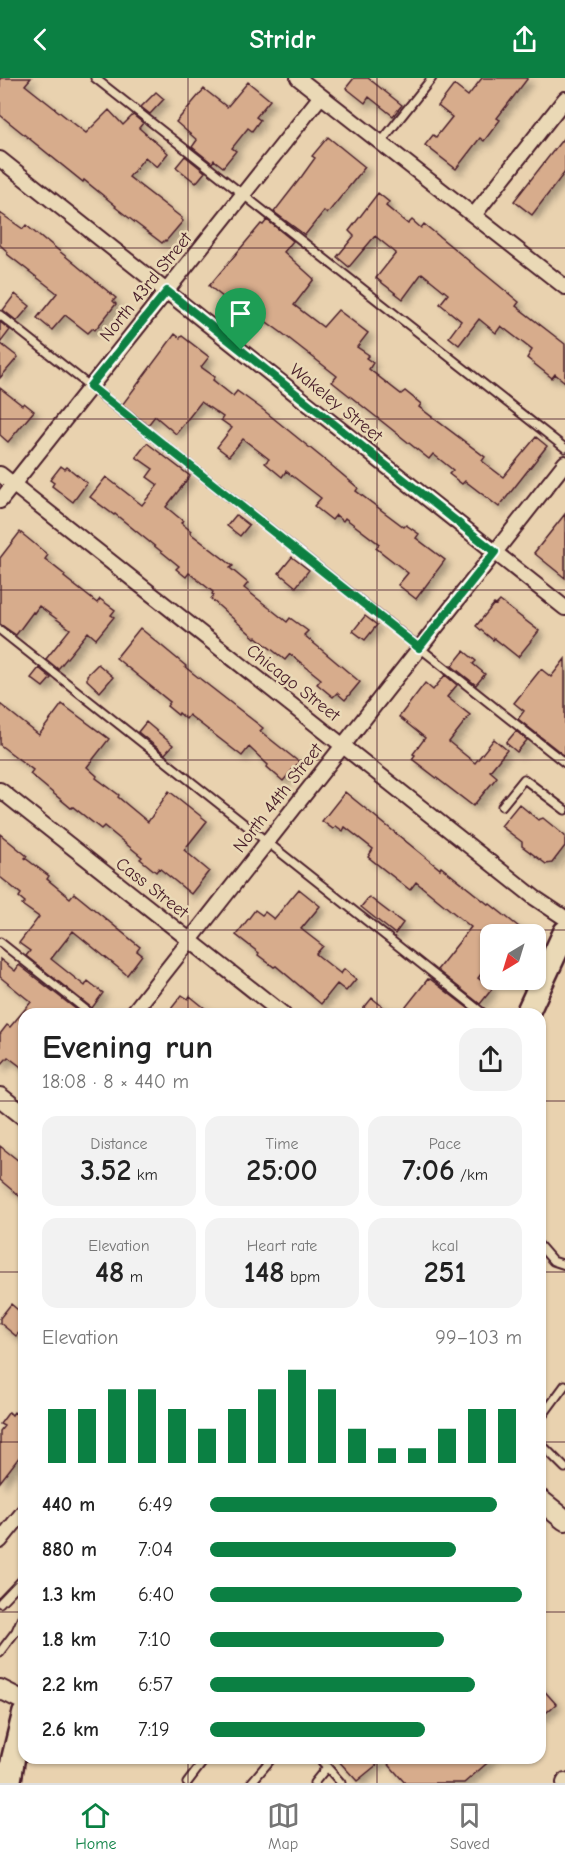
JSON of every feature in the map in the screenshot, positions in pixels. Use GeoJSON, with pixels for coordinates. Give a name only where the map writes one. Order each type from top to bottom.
{"type":"FeatureCollection","features":[{"type":"Feature","properties":{"kind":"main road"},"geometry":{"type":"LineString","coordinates":[[530,1008],[565,932]]}},
{"type":"Feature","properties":{"kind":"main road"},"geometry":{"type":"LineString","coordinates":[[546,1505],[565,1520]]}},
{"type":"Feature","properties":{"kind":"main road"},"geometry":{"type":"LineString","coordinates":[[9,1783],[18,1739]]}},
{"type":"Feature","properties":{"kind":"street"},"geometry":{"type":"LineString","coordinates":[[298,78],[565,287]]}},
{"type":"Feature","properties":{"kind":"street","name":"North 43rd Street"},"geometry":{"type":"LineString","coordinates":[[0,501],[321,96]]}},
{"type":"Feature","properties":{"kind":"street"},"geometry":{"type":"LineString","coordinates":[[474,215],[565,99]]}},
{"type":"Feature","properties":{"kind":"street","name":"Wakeley Street"},"geometry":{"type":"LineString","coordinates":[[0,159],[564,606]]}},
{"type":"Feature","properties":{"kind":"street","name":"North 44th Street"},"geometry":{"type":"LineString","coordinates":[[137,1008],[565,463]]}},
{"type":"Feature","properties":{"kind":"street","name":"Chicago Street"},"geometry":{"type":"LineString","coordinates":[[0,474],[540,903],[565,918]]}},
{"type":"Feature","properties":{"kind":"street","name":"Cass Street"},"geometry":{"type":"LineString","coordinates":[[0,790],[275,1008]]}},
{"type":"Feature","properties":{"kind":"street"},"geometry":{"type":"LineString","coordinates":[[0,1097],[18,1111]]}},
{"type":"Feature","properties":{"kind":"street"},"geometry":{"type":"LineString","coordinates":[[0,1541],[18,1518]]}},
{"type":"Feature","properties":{"kind":"street"},"geometry":{"type":"LineString","coordinates":[[0,1689],[18,1698]]}},
{"type":"Feature","properties":{"kind":"lane"},"geometry":{"type":"LineString","coordinates":[[95,78],[565,448]]}},
{"type":"Feature","properties":{"kind":"lane"},"geometry":{"type":"LineString","coordinates":[[381,142],[432,78]]}},
{"type":"Feature","properties":{"kind":"lane"},"geometry":{"type":"LineString","coordinates":[[0,315],[565,763]]}},
{"type":"Feature","properties":{"kind":"lane"},"geometry":{"type":"LineString","coordinates":[[0,630],[476,1008]]}},
{"type":"Feature","properties":{"kind":"lane"},"geometry":{"type":"LineString","coordinates":[[502,806],[524,779],[565,810]]}},
{"type":"Feature","properties":{"kind":"lane"},"geometry":{"type":"LineString","coordinates":[[0,942],[83,1008]]}},
{"type":"Feature","properties":{"kind":"lane"},"geometry":{"type":"LineString","coordinates":[[546,1253],[553,1261],[565,1265]]}},
{"type":"Feature","properties":{"kind":"lane"},"geometry":{"type":"LineString","coordinates":[[546,1411],[565,1385]]}},
{"type":"Feature","properties":{"kind":"lane"},"geometry":{"type":"LineString","coordinates":[[546,1449],[565,1468]]}},
{"type":"Feature","properties":{"kind":"lane"},"geometry":{"type":"LineString","coordinates":[[0,1604],[18,1584]]}},
{"type":"Feature","properties":{"kind":"lane"},"geometry":{"type":"LineString","coordinates":[[0,1652],[18,1626]]}},
{"type":"Feature","properties":{"kind":"lane"},"geometry":{"type":"LineString","coordinates":[[187,1783],[201,1764]]}},
{"type":"Feature","properties":{"kind":"lane"},"geometry":{"type":"LineString","coordinates":[[251,1783],[267,1764]]}},
{"type":"Feature","properties":{"kind":"lane"},"geometry":{"type":"LineString","coordinates":[[324,1764],[341,1783]]}},
{"type":"Feature","properties":{"kind":"lane"},"geometry":{"type":"LineString","coordinates":[[314,1783],[327,1767]]}},
{"type":"Feature","properties":{"kind":"building"},"geometry":{"type":"Polygon","coordinates":[[[0,78],[31,78],[25,85],[86,133],[109,110],[123,125],[133,115],[143,123],[139,128],[168,153],[157,167],[145,157],[129,177],[182,218],[183,221],[166,241],[162,243],[0,115],[0,78]]]}},
{"type":"Feature","properties":{"kind":"building"},"geometry":{"type":"Polygon","coordinates":[[[354,78],[368,78],[402,105],[393,116],[369,97],[365,103],[346,88],[354,78]]]}},
{"type":"Feature","properties":{"kind":"building"},"geometry":{"type":"Polygon","coordinates":[[[482,78],[528,78],[497,118],[500,120],[484,141],[480,138],[456,169],[425,145],[433,135],[436,137],[452,117],[438,106],[454,85],[468,96],[482,78]]]}},
{"type":"Feature","properties":{"kind":"building"},"geometry":{"type":"Polygon","coordinates":[[[248,82],[270,100],[256,117],[260,120],[252,131],[248,128],[232,148],[236,151],[223,167],[214,160],[212,163],[192,147],[197,140],[176,122],[204,89],[227,107],[248,82]]]}},
{"type":"Feature","properties":{"kind":"building"},"geometry":{"type":"Polygon","coordinates":[[[156,92],[164,99],[150,114],[141,107],[156,92]]]}},
{"type":"Feature","properties":{"kind":"building"},"geometry":{"type":"Polygon","coordinates":[[[565,136],[565,172],[532,215],[514,201],[565,136]]]}},
{"type":"Feature","properties":{"kind":"building"},"geometry":{"type":"Polygon","coordinates":[[[328,137],[365,167],[327,214],[324,211],[305,235],[274,212],[315,158],[312,156],[328,137]]]}},
{"type":"Feature","properties":{"kind":"building"},"geometry":{"type":"Polygon","coordinates":[[[185,156],[205,172],[196,183],[176,167],[185,156]]]}},
{"type":"Feature","properties":{"kind":"building"},"geometry":{"type":"Polygon","coordinates":[[[378,193],[389,202],[386,206],[408,224],[412,220],[421,228],[424,224],[519,302],[516,306],[565,344],[565,382],[555,374],[552,378],[527,358],[532,350],[501,326],[496,333],[479,319],[459,345],[449,337],[461,321],[440,304],[448,294],[422,273],[403,299],[376,278],[396,253],[375,236],[349,267],[337,257],[354,236],[349,231],[378,193]]]}},
{"type":"Feature","properties":{"kind":"building"},"geometry":{"type":"Polygon","coordinates":[[[0,213],[23,229],[26,225],[116,298],[113,301],[116,304],[95,330],[93,328],[88,333],[65,315],[52,330],[37,318],[57,293],[7,254],[8,252],[0,245],[0,213]]]}},
{"type":"Feature","properties":{"kind":"building"},"geometry":{"type":"Polygon","coordinates":[[[267,220],[293,241],[284,252],[314,279],[294,305],[323,327],[338,310],[368,333],[357,347],[369,355],[366,358],[373,363],[369,369],[401,394],[405,391],[421,404],[419,407],[485,457],[482,461],[503,477],[536,437],[547,446],[499,507],[465,481],[462,484],[449,474],[453,470],[433,454],[429,459],[332,382],[337,376],[282,333],[257,315],[252,320],[209,286],[261,224],[263,225],[267,220]]]}},
{"type":"Feature","properties":{"kind":"building"},"geometry":{"type":"Polygon","coordinates":[[[15,294],[30,306],[17,321],[3,310],[15,294]]]}},
{"type":"Feature","properties":{"kind":"building"},"geometry":{"type":"Polygon","coordinates":[[[0,322],[10,330],[0,343],[0,322]]]}},
{"type":"Feature","properties":{"kind":"building"},"geometry":{"type":"Polygon","coordinates":[[[175,334],[180,338],[182,336],[209,357],[201,367],[215,377],[213,380],[233,396],[237,391],[262,409],[358,488],[356,491],[404,527],[406,525],[419,534],[416,538],[445,560],[416,599],[398,585],[408,573],[376,548],[379,544],[345,518],[343,521],[336,515],[332,520],[314,506],[321,498],[286,471],[282,477],[265,463],[269,459],[243,439],[229,456],[217,447],[232,428],[221,420],[223,417],[201,402],[176,434],[155,416],[148,425],[122,405],[175,334]]]}},
{"type":"Feature","properties":{"kind":"building"},"geometry":{"type":"Polygon","coordinates":[[[0,343],[18,357],[0,378],[0,343]]]}},
{"type":"Feature","properties":{"kind":"building"},"geometry":{"type":"Polygon","coordinates":[[[0,388],[34,411],[8,442],[0,435],[0,388]]]}},
{"type":"Feature","properties":{"kind":"building"},"geometry":{"type":"Polygon","coordinates":[[[147,443],[190,476],[166,507],[183,521],[181,523],[191,531],[190,533],[233,566],[230,568],[248,583],[244,588],[287,622],[290,618],[308,631],[304,635],[360,682],[345,700],[337,693],[333,697],[317,684],[321,679],[290,654],[285,660],[255,638],[211,599],[213,592],[189,573],[186,577],[176,569],[179,566],[115,514],[90,497],[106,477],[142,505],[158,485],[147,477],[153,469],[136,457],[147,443]]]}},
{"type":"Feature","properties":{"kind":"building"},"geometry":{"type":"Polygon","coordinates":[[[61,466],[65,469],[67,467],[87,483],[73,502],[52,486],[54,483],[50,480],[61,466]]]}},
{"type":"Feature","properties":{"kind":"building"},"geometry":{"type":"Polygon","coordinates":[[[565,514],[565,578],[534,553],[565,514]]]}},
{"type":"Feature","properties":{"kind":"building"},"geometry":{"type":"Polygon","coordinates":[[[236,515],[249,525],[240,536],[227,526],[236,515]]]}},
{"type":"Feature","properties":{"kind":"building"},"geometry":{"type":"Polygon","coordinates":[[[20,532],[48,555],[45,559],[65,575],[64,577],[97,603],[100,599],[115,610],[111,615],[114,617],[96,639],[88,632],[58,669],[46,659],[70,629],[39,606],[16,635],[0,624],[0,558],[20,532]]]}},
{"type":"Feature","properties":{"kind":"building"},"geometry":{"type":"Polygon","coordinates":[[[292,557],[309,570],[296,587],[279,573],[292,557]]]}},
{"type":"Feature","properties":{"kind":"building"},"geometry":{"type":"Polygon","coordinates":[[[500,601],[539,631],[518,657],[476,626],[494,604],[500,601]]]}},
{"type":"Feature","properties":{"kind":"building"},"geometry":{"type":"Polygon","coordinates":[[[365,616],[377,625],[365,640],[353,631],[365,616]]]}},
{"type":"Feature","properties":{"kind":"building"},"geometry":{"type":"Polygon","coordinates":[[[140,628],[185,667],[263,728],[260,731],[299,762],[283,781],[249,747],[242,756],[189,715],[186,719],[179,713],[178,715],[167,706],[170,702],[116,658],[140,628]]]}},
{"type":"Feature","properties":{"kind":"building"},"geometry":{"type":"Polygon","coordinates":[[[464,651],[476,661],[473,664],[485,674],[476,685],[452,666],[464,651]]]}},
{"type":"Feature","properties":{"kind":"building"},"geometry":{"type":"Polygon","coordinates":[[[565,659],[565,756],[518,719],[524,711],[514,703],[541,669],[551,677],[565,659]]]}},
{"type":"Feature","properties":{"kind":"building"},"geometry":{"type":"Polygon","coordinates":[[[98,664],[113,677],[100,692],[87,680],[87,675],[98,664]]]}},
{"type":"Feature","properties":{"kind":"building"},"geometry":{"type":"Polygon","coordinates":[[[39,668],[51,678],[43,687],[31,678],[39,668]]]}},
{"type":"Feature","properties":{"kind":"building"},"geometry":{"type":"Polygon","coordinates":[[[445,675],[457,685],[447,697],[470,715],[449,742],[475,763],[494,739],[507,750],[490,771],[497,777],[473,806],[412,759],[425,738],[399,717],[425,683],[433,690],[445,675]]]}},
{"type":"Feature","properties":{"kind":"building"},"geometry":{"type":"Polygon","coordinates":[[[0,704],[39,735],[62,704],[109,739],[87,767],[97,776],[96,778],[119,795],[118,797],[148,822],[169,791],[207,821],[184,850],[209,871],[191,894],[159,868],[156,872],[140,859],[142,857],[104,826],[101,829],[73,807],[71,808],[30,774],[33,770],[0,745],[0,704]]]}},
{"type":"Feature","properties":{"kind":"building"},"geometry":{"type":"Polygon","coordinates":[[[146,722],[173,745],[165,754],[138,732],[146,722]]]}},
{"type":"Feature","properties":{"kind":"building"},"geometry":{"type":"Polygon","coordinates":[[[516,731],[527,740],[517,752],[506,743],[516,731]]]}},
{"type":"Feature","properties":{"kind":"building"},"geometry":{"type":"Polygon","coordinates":[[[345,792],[440,869],[441,867],[515,924],[480,924],[480,975],[478,978],[480,990],[491,990],[480,1004],[437,970],[471,927],[416,882],[410,890],[368,857],[373,849],[345,827],[343,831],[336,826],[333,829],[322,821],[345,792]]]}},
{"type":"Feature","properties":{"kind":"building"},"geometry":{"type":"Polygon","coordinates":[[[519,804],[538,820],[543,818],[565,836],[565,846],[552,863],[546,864],[501,826],[519,804]]]}},
{"type":"Feature","properties":{"kind":"building"},"geometry":{"type":"Polygon","coordinates":[[[0,834],[27,856],[25,858],[49,876],[47,879],[70,898],[74,893],[140,947],[137,951],[142,955],[127,975],[73,931],[51,959],[85,986],[88,981],[103,993],[92,1008],[26,956],[30,951],[19,943],[39,917],[22,905],[25,902],[19,897],[21,894],[0,877],[0,834]]]}},
{"type":"Feature","properties":{"kind":"building"},"geometry":{"type":"Polygon","coordinates":[[[299,889],[320,906],[301,929],[323,946],[316,954],[341,974],[344,969],[356,979],[346,991],[337,984],[321,1004],[236,935],[255,910],[262,915],[265,912],[274,919],[299,889]]]}},
{"type":"Feature","properties":{"kind":"building"},"geometry":{"type":"Polygon","coordinates":[[[369,897],[403,923],[395,934],[361,907],[369,897]]]}},
{"type":"Feature","properties":{"kind":"building"},"geometry":{"type":"Polygon","coordinates":[[[0,959],[15,971],[19,965],[74,1008],[26,1008],[31,1002],[0,977],[0,959]]]}},
{"type":"Feature","properties":{"kind":"building"},"geometry":{"type":"Polygon","coordinates":[[[430,979],[468,1008],[405,1008],[430,979]]]}},
{"type":"Feature","properties":{"kind":"building"},"geometry":{"type":"Polygon","coordinates":[[[182,995],[188,999],[190,996],[205,1008],[172,1008],[182,995]]]}},
{"type":"Feature","properties":{"kind":"building"},"geometry":{"type":"Polygon","coordinates":[[[372,998],[384,1008],[364,1008],[372,998]]]}},
{"type":"Feature","properties":{"kind":"building"},"geometry":{"type":"Polygon","coordinates":[[[18,1017],[18,1064],[8,1057],[0,1066],[0,1034],[7,1025],[10,1027],[18,1017]]]}},
{"type":"Feature","properties":{"kind":"building"},"geometry":{"type":"Polygon","coordinates":[[[0,1146],[18,1160],[18,1195],[0,1180],[0,1146]]]}},
{"type":"Feature","properties":{"kind":"building"},"geometry":{"type":"Polygon","coordinates":[[[11,1304],[18,1310],[18,1334],[16,1336],[0,1323],[0,1318],[11,1304]]]}},
{"type":"Feature","properties":{"kind":"building"},"geometry":{"type":"Polygon","coordinates":[[[9,1412],[12,1415],[14,1412],[18,1415],[18,1459],[0,1482],[0,1431],[4,1426],[0,1424],[9,1412]]]}},
{"type":"Feature","properties":{"kind":"building"},"geometry":{"type":"Polygon","coordinates":[[[546,1693],[556,1704],[546,1713],[546,1693]]]}},
{"type":"Feature","properties":{"kind":"building"},"geometry":{"type":"Polygon","coordinates":[[[341,1764],[378,1764],[357,1781],[341,1764]]]}},
{"type":"Feature","properties":{"kind":"building"},"geometry":{"type":"Polygon","coordinates":[[[388,1764],[486,1764],[464,1783],[405,1783],[388,1764]]]}},
{"type":"Feature","properties":{"kind":"route"},"geometry":{"type":"LineString","coordinates":[[167,291],[241,350],[495,552],[419,648],[90,386],[167,291]]}}]}
